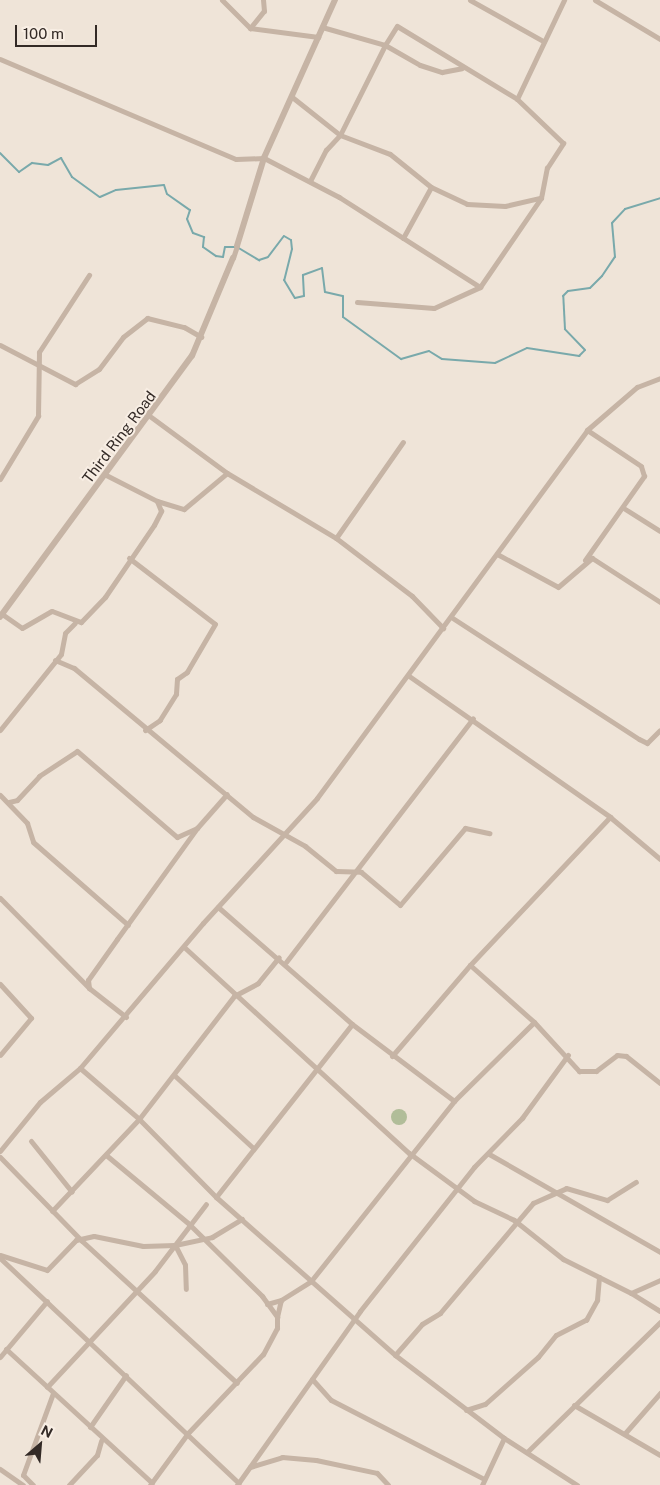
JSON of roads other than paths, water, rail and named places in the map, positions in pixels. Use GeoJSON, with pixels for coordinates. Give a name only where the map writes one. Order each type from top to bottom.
{"type":"FeatureCollection","features":[{"type":"Feature","properties":{"kind":"street"},"geometry":{"type":"LineString","coordinates":[[222,0],[250,28],[318,37]]}},
{"type":"Feature","properties":{"kind":"street"},"geometry":{"type":"LineString","coordinates":[[250,28],[264,11],[263,0]]}},
{"type":"Feature","properties":{"kind":"street"},"geometry":{"type":"LineString","coordinates":[[233,258],[264,158],[335,0]]}},
{"type":"Feature","properties":{"kind":"street"},"geometry":{"type":"LineString","coordinates":[[470,0],[543,41]]}},
{"type":"Feature","properties":{"kind":"street"},"geometry":{"type":"LineString","coordinates":[[517,99],[564,0]]}},
{"type":"Feature","properties":{"kind":"street"},"geometry":{"type":"LineString","coordinates":[[595,0],[660,39]]}},
{"type":"Feature","properties":{"kind":"street"},"geometry":{"type":"LineString","coordinates":[[310,181],[326,150],[340,135],[397,26],[462,68],[517,99],[563,143],[547,168],[541,198],[480,287],[434,308],[357,302]]}},
{"type":"Feature","properties":{"kind":"street"},"geometry":{"type":"LineString","coordinates":[[322,27],[386,45],[442,72],[462,68]]}},
{"type":"Feature","properties":{"kind":"street"},"geometry":{"type":"LineString","coordinates":[[0,59],[236,159],[264,158],[310,181],[480,287]]}},
{"type":"Feature","properties":{"kind":"street"},"geometry":{"type":"LineString","coordinates":[[292,97],[340,135],[390,154],[431,187],[467,204],[505,206],[541,198]]}},
{"type":"Feature","properties":{"kind":"street"},"geometry":{"type":"LineString","coordinates":[[403,238],[431,187]]}},
{"type":"Feature","properties":{"kind":"street","name":"Third Ring Road"},"geometry":{"type":"LineString","coordinates":[[1,616],[151,417],[201,337],[233,258]]}},
{"type":"Feature","properties":{"kind":"street"},"geometry":{"type":"LineString","coordinates":[[0,479],[38,416],[42,370],[39,352],[89,275]]}},
{"type":"Feature","properties":{"kind":"street"},"geometry":{"type":"LineString","coordinates":[[0,345],[42,370],[75,384],[87,380],[123,337],[146,318],[184,327],[201,337]]}},
{"type":"Feature","properties":{"kind":"street"},"geometry":{"type":"LineString","coordinates":[[0,1151],[40,1102],[80,1068],[126,1017],[218,907],[285,836],[409,676],[587,430],[637,388],[660,378]]}},
{"type":"Feature","properties":{"kind":"street"},"geometry":{"type":"LineString","coordinates":[[151,417],[227,473],[336,538],[412,596],[443,628]]}},
{"type":"Feature","properties":{"kind":"street"},"geometry":{"type":"LineString","coordinates":[[497,554],[558,587],[585,560],[625,509],[644,476],[641,466],[587,430]]}},
{"type":"Feature","properties":{"kind":"street"},"geometry":{"type":"LineString","coordinates":[[336,538],[403,442]]}},
{"type":"Feature","properties":{"kind":"street"},"geometry":{"type":"LineString","coordinates":[[106,475],[157,501],[184,509],[227,473]]}},
{"type":"Feature","properties":{"kind":"street"},"geometry":{"type":"LineString","coordinates":[[0,730],[55,660],[65,633],[105,597],[129,558],[159,516],[157,501]]}},
{"type":"Feature","properties":{"kind":"street"},"geometry":{"type":"LineString","coordinates":[[625,509],[660,531]]}},
{"type":"Feature","properties":{"kind":"street"},"geometry":{"type":"LineString","coordinates":[[129,558],[215,624],[187,672],[177,679],[176,694],[160,720],[145,730]]}},
{"type":"Feature","properties":{"kind":"street"},"geometry":{"type":"LineString","coordinates":[[585,560],[592,558],[660,602]]}},
{"type":"Feature","properties":{"kind":"street"},"geometry":{"type":"LineString","coordinates":[[1,616],[22,628],[52,611],[75,623]]}},
{"type":"Feature","properties":{"kind":"street"},"geometry":{"type":"LineString","coordinates":[[451,617],[639,739],[647,743],[660,730]]}},
{"type":"Feature","properties":{"kind":"street"},"geometry":{"type":"LineString","coordinates":[[55,660],[74,668],[145,730],[227,794],[253,817],[285,836],[336,871],[361,872],[400,905],[465,828],[489,833]]}},
{"type":"Feature","properties":{"kind":"street"},"geometry":{"type":"LineString","coordinates":[[409,676],[473,718],[610,817],[660,859]]}},
{"type":"Feature","properties":{"kind":"street"},"geometry":{"type":"LineString","coordinates":[[286,962],[473,718]]}},
{"type":"Feature","properties":{"kind":"street"},"geometry":{"type":"LineString","coordinates":[[9,802],[17,800],[39,776],[77,750],[177,837],[197,828]]}},
{"type":"Feature","properties":{"kind":"street"},"geometry":{"type":"LineString","coordinates":[[89,988],[88,980],[197,828],[227,794]]}},
{"type":"Feature","properties":{"kind":"street"},"geometry":{"type":"LineString","coordinates":[[0,795],[9,802],[27,823],[33,842],[128,926]]}},
{"type":"Feature","properties":{"kind":"street"},"geometry":{"type":"LineString","coordinates":[[392,1056],[470,965],[610,817]]}},
{"type":"Feature","properties":{"kind":"street"},"geometry":{"type":"LineString","coordinates":[[0,898],[89,988],[126,1017]]}},
{"type":"Feature","properties":{"kind":"street"},"geometry":{"type":"LineString","coordinates":[[218,907],[286,962],[352,1024],[454,1101]]}},
{"type":"Feature","properties":{"kind":"street"},"geometry":{"type":"LineString","coordinates":[[184,947],[234,996],[317,1066],[409,1153],[457,1189],[514,1220],[563,1259],[660,1310]]}},
{"type":"Feature","properties":{"kind":"street"},"geometry":{"type":"LineString","coordinates":[[52,1211],[72,1192],[139,1118],[234,996],[258,984],[279,957]]}},
{"type":"Feature","properties":{"kind":"street"},"geometry":{"type":"LineString","coordinates":[[470,965],[534,1022],[586,1074],[617,1055],[626,1056],[660,1082]]}},
{"type":"Feature","properties":{"kind":"street"},"geometry":{"type":"LineString","coordinates":[[0,984],[31,1018],[0,1055]]}},
{"type":"Feature","properties":{"kind":"street"},"geometry":{"type":"LineString","coordinates":[[268,1304],[281,1300],[312,1281],[409,1153],[454,1101],[534,1022]]}},
{"type":"Feature","properties":{"kind":"street"},"geometry":{"type":"LineString","coordinates":[[216,1197],[317,1066],[352,1024]]}},
{"type":"Feature","properties":{"kind":"street"},"geometry":{"type":"LineString","coordinates":[[0,1257],[188,1433],[238,1484],[354,1320],[457,1189],[522,1118],[568,1055]]}},
{"type":"Feature","properties":{"kind":"street"},"geometry":{"type":"LineString","coordinates":[[80,1068],[139,1118],[216,1197],[395,1355],[504,1438],[577,1485]]}},
{"type":"Feature","properties":{"kind":"street"},"geometry":{"type":"LineString","coordinates":[[174,1075],[253,1148]]}},
{"type":"Feature","properties":{"kind":"street"},"geometry":{"type":"LineString","coordinates":[[31,1141],[72,1192]]}},
{"type":"Feature","properties":{"kind":"street"},"geometry":{"type":"LineString","coordinates":[[489,1154],[660,1252]]}},
{"type":"Feature","properties":{"kind":"street"},"geometry":{"type":"LineString","coordinates":[[106,1155],[189,1224],[268,1304],[277,1317]]}},
{"type":"Feature","properties":{"kind":"street"},"geometry":{"type":"LineString","coordinates":[[0,1157],[52,1211],[134,1290],[237,1382]]}},
{"type":"Feature","properties":{"kind":"street"},"geometry":{"type":"LineString","coordinates":[[395,1355],[422,1324],[440,1314],[514,1220],[552,1191],[566,1188],[607,1200],[636,1182]]}},
{"type":"Feature","properties":{"kind":"street"},"geometry":{"type":"LineString","coordinates":[[47,1387],[175,1245],[206,1204]]}},
{"type":"Feature","properties":{"kind":"street"},"geometry":{"type":"LineString","coordinates":[[0,1257],[46,1270],[76,1240],[102,1236],[143,1246],[175,1245],[203,1239],[242,1220]]}},
{"type":"Feature","properties":{"kind":"street"},"geometry":{"type":"LineString","coordinates":[[175,1245],[184,1265],[186,1289]]}},
{"type":"Feature","properties":{"kind":"street"},"geometry":{"type":"LineString","coordinates":[[466,1410],[485,1404],[538,1357],[556,1334],[586,1320],[597,1300],[599,1277]]}},
{"type":"Feature","properties":{"kind":"street"},"geometry":{"type":"LineString","coordinates":[[630,1293],[660,1280]]}},
{"type":"Feature","properties":{"kind":"street"},"geometry":{"type":"LineString","coordinates":[[6,1349],[151,1484],[188,1433],[263,1354],[277,1328],[277,1317],[281,1300]]}},
{"type":"Feature","properties":{"kind":"street"},"geometry":{"type":"LineString","coordinates":[[0,1357],[48,1301]]}},
{"type":"Feature","properties":{"kind":"street"},"geometry":{"type":"LineString","coordinates":[[527,1452],[660,1322]]}},
{"type":"Feature","properties":{"kind":"street"},"geometry":{"type":"LineString","coordinates":[[90,1427],[126,1375]]}},
{"type":"Feature","properties":{"kind":"street"},"geometry":{"type":"LineString","coordinates":[[312,1379],[331,1400],[484,1479]]}},
{"type":"Feature","properties":{"kind":"street"},"geometry":{"type":"LineString","coordinates":[[33,1485],[23,1475],[53,1392]]}},
{"type":"Feature","properties":{"kind":"street"},"geometry":{"type":"LineString","coordinates":[[626,1432],[660,1394]]}},
{"type":"Feature","properties":{"kind":"street"},"geometry":{"type":"LineString","coordinates":[[574,1405],[626,1432],[660,1455]]}},
{"type":"Feature","properties":{"kind":"street"},"geometry":{"type":"LineString","coordinates":[[482,1485],[504,1438]]}},
{"type":"Feature","properties":{"kind":"street"},"geometry":{"type":"LineString","coordinates":[[69,1485],[97,1454],[101,1441]]}},
{"type":"Feature","properties":{"kind":"street"},"geometry":{"type":"LineString","coordinates":[[250,1468],[282,1457],[306,1459],[378,1473],[388,1485]]}},
{"type":"Feature","properties":{"kind":"street"},"geometry":{"type":"LineString","coordinates":[[0,1469],[23,1485]]}},
{"type":"Feature","properties":{"kind":"waterway"},"geometry":{"type":"LineString","coordinates":[[0,153],[19,172],[32,163],[48,165],[61,158],[72,177],[100,197],[116,190],[164,185],[167,194],[190,210],[187,219],[193,233],[204,237],[203,247],[216,256],[223,257],[225,247],[237,247],[259,260],[268,257],[284,236],[291,240],[292,249],[284,280],[295,298],[304,296],[303,275],[322,268],[325,292],[343,296],[343,317],[401,359],[429,351],[442,359],[495,363],[527,348],[579,356],[585,350],[565,329],[563,296],[568,291],[590,288],[602,276],[615,257],[612,223],[625,209],[660,198]]}}]}
